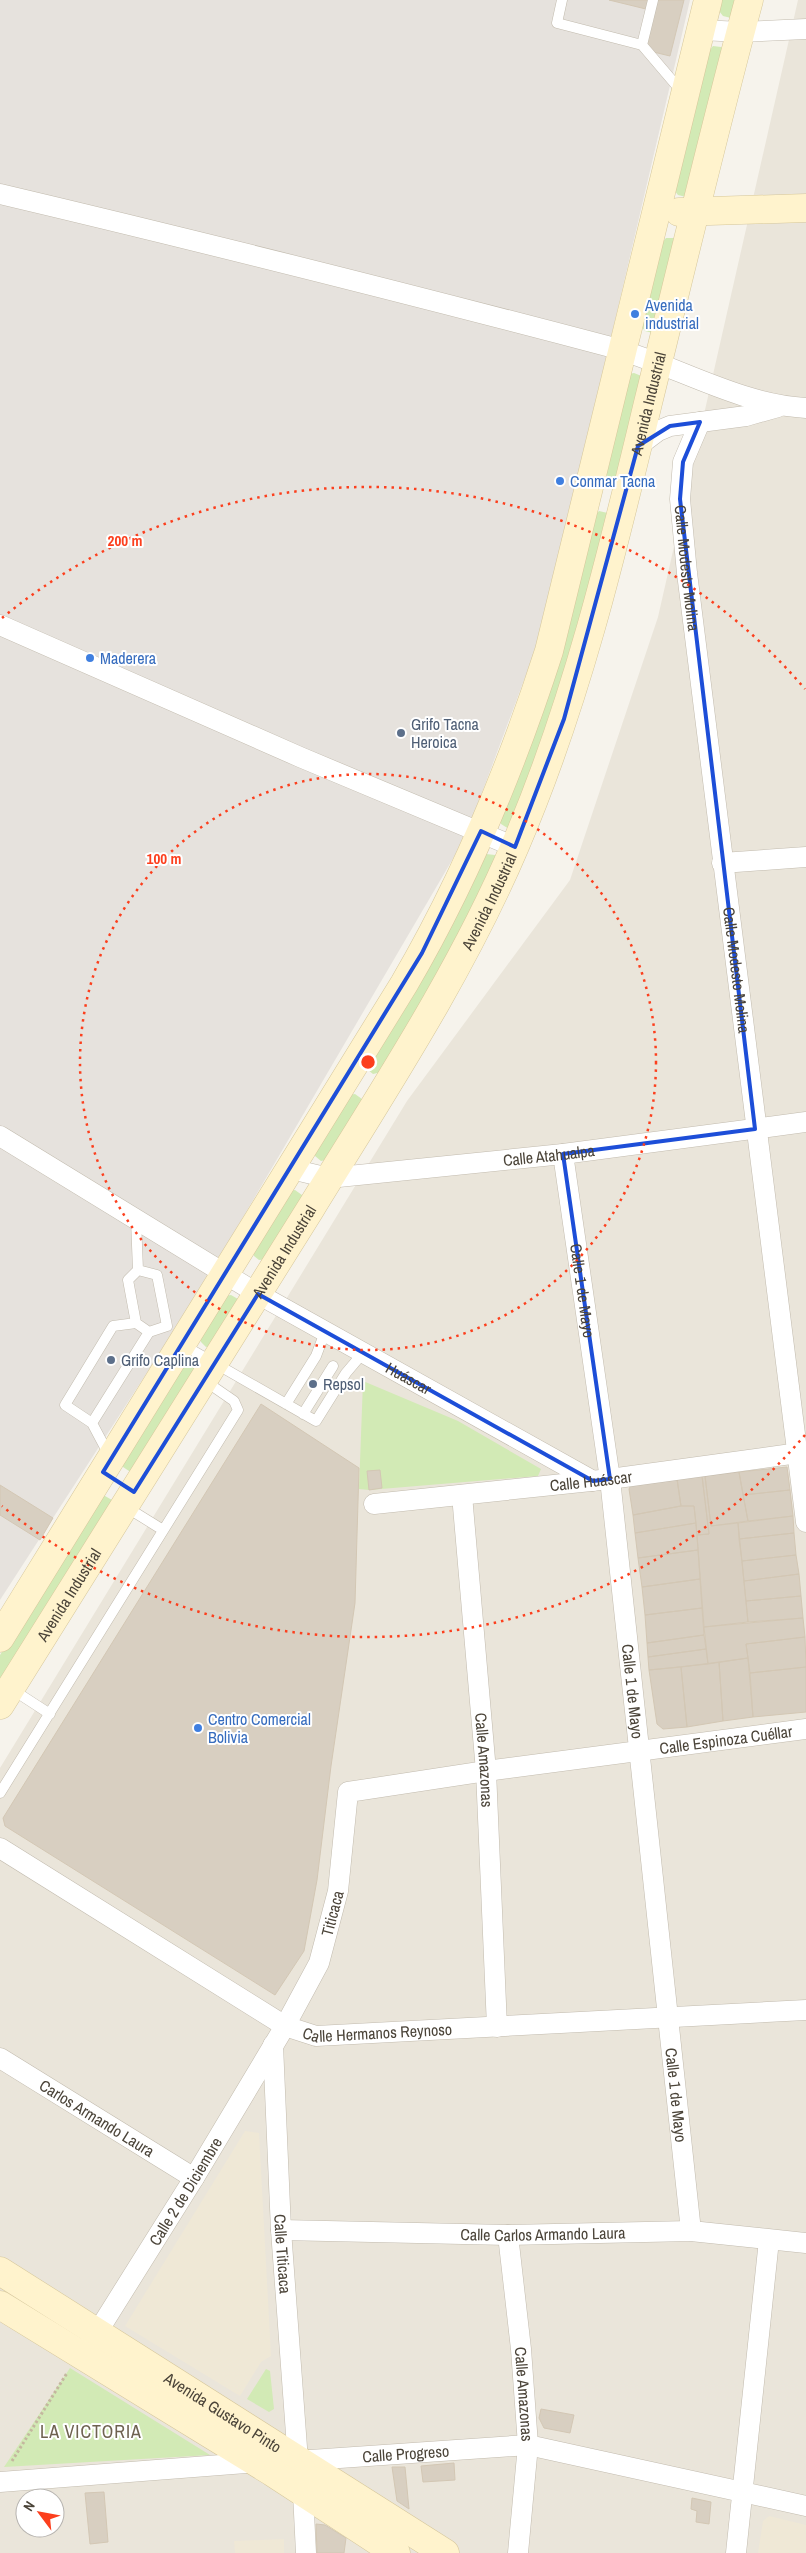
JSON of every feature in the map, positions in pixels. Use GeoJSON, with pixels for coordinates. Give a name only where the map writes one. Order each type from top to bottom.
{"type":"FeatureCollection","features":[{"type":"Feature","properties":{"kind":"main road"},"geometry":{"type":"LineString","coordinates":[[0,1638],[226,1275],[422,953],[481,831],[529,714],[549,651],[622,350],[658,212],[708,0]]}},
{"type":"Feature","properties":{"kind":"main road","name":"Avenida Industrial"},"geometry":{"type":"LineString","coordinates":[[5,1696],[258,1294],[379,1096],[458,962],[515,847],[564,719],[625,499],[749,0]]}},
{"type":"Feature","properties":{"kind":"main road"},"geometry":{"type":"LineString","coordinates":[[658,212],[806,208]]}},
{"type":"Feature","properties":{"kind":"main road"},"geometry":{"type":"LineString","coordinates":[[588,490],[625,499]]}},
{"type":"Feature","properties":{"kind":"main road"},"geometry":{"type":"LineString","coordinates":[[347,1076],[379,1096]]}},
{"type":"Feature","properties":{"kind":"main road"},"geometry":{"type":"LineString","coordinates":[[107,1466],[129,1499]]}},
{"type":"Feature","properties":{"kind":"main road","name":"Avenida Gustavo Pinto"},"geometry":{"type":"LineString","coordinates":[[0,2271],[445,2553]]}},
{"type":"Feature","properties":{"kind":"main road","name":"Avenida Gustavo Pinto"},"geometry":{"type":"LineString","coordinates":[[0,2305],[256,2463],[396,2553]]}},
{"type":"Feature","properties":{"kind":"street"},"geometry":{"type":"LineString","coordinates":[[701,30],[741,32],[806,29]]}},
{"type":"Feature","properties":{"kind":"street"},"geometry":{"type":"LineString","coordinates":[[0,194],[141,226],[622,350],[754,400],[780,406],[806,408]]}},
{"type":"Feature","properties":{"kind":"street"},"geometry":{"type":"LineString","coordinates":[[638,446],[658,431],[670,426],[746,416],[780,406]]}},
{"type":"Feature","properties":{"kind":"street","name":"Calle Modesto Molina"},"geometry":{"type":"LineString","coordinates":[[700,422],[683,462],[680,499],[755,1129],[802,1453],[806,1522]]}},
{"type":"Feature","properties":{"kind":"street"},"geometry":{"type":"LineString","coordinates":[[0,625],[300,757],[481,831],[515,847]]}},
{"type":"Feature","properties":{"kind":"street"},"geometry":{"type":"LineString","coordinates":[[722,863],[806,857]]}},
{"type":"Feature","properties":{"kind":"street","name":"Calle Atahualpa"},"geometry":{"type":"LineString","coordinates":[[291,1169],[329,1178],[562,1154],[806,1122]]}},
{"type":"Feature","properties":{"kind":"street","name":"Huáscar"},"geometry":{"type":"LineString","coordinates":[[0,1136],[258,1294],[363,1353],[602,1480]]}},
{"type":"Feature","properties":{"kind":"street","name":"Calle 1 de Mayo"},"geometry":{"type":"LineString","coordinates":[[562,1154],[602,1480],[640,1752],[691,2231]]}},
{"type":"Feature","properties":{"kind":"street","name":"Calle Huáscar"},"geometry":{"type":"LineString","coordinates":[[374,1504],[602,1480],[802,1453]]}},
{"type":"Feature","properties":{"kind":"street","name":"Calle Amazonas"},"geometry":{"type":"LineString","coordinates":[[462,1495],[486,1771],[497,2027]]}},
{"type":"Feature","properties":{"kind":"street","name":"Calle Espinoza Cuéllar"},"geometry":{"type":"LineString","coordinates":[[348,1792],[486,1771],[806,1729]]}},
{"type":"Feature","properties":{"kind":"street","name":"Titicaca"},"geometry":{"type":"LineString","coordinates":[[285,2026],[319,1963],[338,1890],[348,1792]]}},
{"type":"Feature","properties":{"kind":"street","name":"Calle Hermanos Reynoso"},"geometry":{"type":"LineString","coordinates":[[0,1848],[285,2026],[316,2036],[806,2010]]}},
{"type":"Feature","properties":{"kind":"street","name":"Calle 2 de Diciembre"},"geometry":{"type":"LineString","coordinates":[[81,2355],[97,2333],[194,2178],[285,2026]]}},
{"type":"Feature","properties":{"kind":"street","name":"Calle Titicaca"},"geometry":{"type":"LineString","coordinates":[[273,2045],[281,2230],[298,2461]]}},
{"type":"Feature","properties":{"kind":"street","name":"Carlos Armando Laura"},"geometry":{"type":"LineString","coordinates":[[0,2058],[194,2178]]}},
{"type":"Feature","properties":{"kind":"street","name":"Calle Carlos Armando Laura"},"geometry":{"type":"LineString","coordinates":[[281,2230],[508,2235],[691,2231],[806,2243]]}},
{"type":"Feature","properties":{"kind":"street","name":"Calle Amazonas"},"geometry":{"type":"LineString","coordinates":[[508,2235],[521,2349],[528,2445],[518,2553]]}},
{"type":"Feature","properties":{"kind":"street"},"geometry":{"type":"LineString","coordinates":[[736,2553],[769,2240]]}},
{"type":"Feature","properties":{"kind":"street","name":"Calle Progreso"},"geometry":{"type":"LineString","coordinates":[[0,2482],[528,2445],[806,2506]]}},
{"type":"Feature","properties":{"kind":"street"},"geometry":{"type":"LineString","coordinates":[[303,2493],[306,2553]]}},
{"type":"Feature","properties":{"kind":"lane"},"geometry":{"type":"LineString","coordinates":[[562,0],[557,23],[642,45],[685,96]]}},
{"type":"Feature","properties":{"kind":"lane"},"geometry":{"type":"LineString","coordinates":[[642,45],[653,0]]}},
{"type":"Feature","properties":{"kind":"lane"},"geometry":{"type":"LineString","coordinates":[[136,1220],[138,1270],[128,1280],[136,1323]]}},
{"type":"Feature","properties":{"kind":"lane"},"geometry":{"type":"LineString","coordinates":[[92,1423],[149,1332],[167,1326],[157,1275],[138,1270]]}},
{"type":"Feature","properties":{"kind":"lane"},"geometry":{"type":"LineString","coordinates":[[107,1466],[92,1423],[65,1405],[113,1326],[136,1323],[149,1332]]}},
{"type":"Feature","properties":{"kind":"lane"},"geometry":{"type":"LineString","coordinates":[[286,1404],[316,1356],[325,1332]]}},
{"type":"Feature","properties":{"kind":"lane"},"geometry":{"type":"LineString","coordinates":[[0,1793],[238,1410],[234,1401],[183,1344]]}},
{"type":"Feature","properties":{"kind":"lane"},"geometry":{"type":"LineString","coordinates":[[209,1372],[286,1404],[316,1421],[346,1373],[363,1353]]}},
{"type":"Feature","properties":{"kind":"lane"},"geometry":{"type":"LineString","coordinates":[[316,1356],[346,1373]]}},
{"type":"Feature","properties":{"kind":"lane"},"geometry":{"type":"LineString","coordinates":[[303,1414],[333,1366]]}},
{"type":"Feature","properties":{"kind":"lane"},"geometry":{"type":"LineString","coordinates":[[129,1499],[164,1530]]}},
{"type":"Feature","properties":{"kind":"lane"},"geometry":{"type":"LineString","coordinates":[[5,1696],[50,1714]]}},
{"type":"Feature","properties":{"kind":"path"},"geometry":{"type":"LineString","coordinates":[[10,2464],[81,2355]]}},
{"type":"Feature","properties":{"kind":"highlighted area"},"geometry":{"type":"Polygon","coordinates":[[[700,422],[683,462],[680,499],[755,1129],[563,1154],[610,1479],[593,1481],[258,1294],[134,1492],[103,1472],[422,953],[481,831],[515,847],[564,719],[638,446],[670,426],[700,422]]]}},
{"type":"Feature","properties":{"kind":"shaded area"},"geometry":{"type":"Polygon","coordinates":[[[0,0],[690,0],[542,632],[465,838],[201,1289],[0,1600],[0,0]]]}},
{"type":"Feature","properties":{"kind":"shaded area"},"geometry":{"type":"Polygon","coordinates":[[[798,0],[806,0],[806,2553],[0,2553],[0,1768],[407,1101],[570,880],[658,617],[798,0]]]}},
{"type":"Feature","properties":{"kind":"shaded area"},"geometry":{"type":"Polygon","coordinates":[[[245,2131],[259,2133],[271,2356],[261,2362],[240,2396],[125,2326],[245,2131]]]}},
{"type":"Feature","properties":{"kind":"shaded area"},"geometry":{"type":"Polygon","coordinates":[[[769,2516],[806,2525],[806,2553],[758,2553],[763,2521],[769,2516]]]}},
{"type":"Feature","properties":{"kind":"shaded area"},"geometry":{"type":"Polygon","coordinates":[[[284,2539],[284,2553],[235,2553],[234,2541],[284,2539]]]}},
{"type":"Feature","properties":{"kind":"green space"},"geometry":{"type":"Polygon","coordinates":[[[722,0],[739,0],[731,18],[723,16],[719,11],[722,0]]]}},
{"type":"Feature","properties":{"kind":"green space"},"geometry":{"type":"Polygon","coordinates":[[[713,46],[721,47],[725,51],[686,197],[678,195],[674,190],[708,52],[713,46]]]}},
{"type":"Feature","properties":{"kind":"green space"},"geometry":{"type":"Polygon","coordinates":[[[666,238],[674,238],[653,333],[645,331],[641,326],[661,244],[666,238]]]}},
{"type":"Feature","properties":{"kind":"green space"},"geometry":{"type":"Polygon","coordinates":[[[634,373],[644,377],[617,481],[609,479],[606,473],[629,374],[634,373]]]}},
{"type":"Feature","properties":{"kind":"green space"},"geometry":{"type":"Polygon","coordinates":[[[599,511],[612,514],[561,699],[509,829],[501,824],[499,818],[595,515],[599,511]]]}},
{"type":"Feature","properties":{"kind":"green space"},"geometry":{"type":"Polygon","coordinates":[[[486,854],[495,855],[499,863],[382,1072],[373,1074],[368,1070],[367,1063],[481,856],[486,854]]]}},
{"type":"Feature","properties":{"kind":"green space"},"geometry":{"type":"Polygon","coordinates":[[[355,1094],[362,1099],[364,1104],[330,1159],[321,1161],[315,1156],[314,1149],[348,1095],[355,1094]]]}},
{"type":"Feature","properties":{"kind":"green space"},"geometry":{"type":"Polygon","coordinates":[[[295,1190],[302,1195],[304,1201],[268,1259],[259,1260],[254,1256],[252,1249],[289,1191],[295,1190]]]}},
{"type":"Feature","properties":{"kind":"green space"},"geometry":{"type":"Polygon","coordinates":[[[231,1295],[238,1299],[215,1345],[206,1347],[201,1342],[199,1335],[224,1296],[231,1295]]]}},
{"type":"Feature","properties":{"kind":"green space"},"geometry":{"type":"Polygon","coordinates":[[[189,1363],[195,1367],[137,1471],[129,1471],[123,1467],[122,1460],[182,1364],[189,1363]]]}},
{"type":"Feature","properties":{"kind":"green space"},"geometry":{"type":"Polygon","coordinates":[[[363,1381],[458,1421],[541,1469],[538,1476],[369,1490],[359,1489],[363,1381]]]}},
{"type":"Feature","properties":{"kind":"green space"},"geometry":{"type":"Polygon","coordinates":[[[105,1496],[112,1500],[0,1683],[0,1655],[99,1497],[105,1496]]]}},
{"type":"Feature","properties":{"kind":"green space"},"geometry":{"type":"Polygon","coordinates":[[[70,2368],[210,2455],[4,2467],[70,2368]]]}},
{"type":"Feature","properties":{"kind":"green space"},"geometry":{"type":"Polygon","coordinates":[[[266,2369],[270,2371],[274,2409],[269,2412],[247,2399],[266,2369]]]}},
{"type":"Feature","properties":{"kind":"building"},"geometry":{"type":"Polygon","coordinates":[[[609,0],[684,0],[670,56],[641,49],[650,10],[609,0]]]}},
{"type":"Feature","properties":{"kind":"building","name":"Centro Comercial Bolivia"},"geometry":{"type":"Polygon","coordinates":[[[261,1404],[359,1468],[355,1603],[331,1766],[317,1880],[304,1951],[275,1995],[5,1826],[3,1818],[261,1404]]]}},
{"type":"Feature","properties":{"kind":"building"},"geometry":{"type":"Polygon","coordinates":[[[787,1467],[790,1490],[743,1495],[739,1472],[787,1467]]]}},
{"type":"Feature","properties":{"kind":"building"},"geometry":{"type":"Polygon","coordinates":[[[380,1470],[382,1488],[369,1490],[367,1471],[380,1470]]]}},
{"type":"Feature","properties":{"kind":"building"},"geometry":{"type":"Polygon","coordinates":[[[739,1472],[748,1521],[711,1526],[705,1476],[739,1472]]]}},
{"type":"Feature","properties":{"kind":"building"},"geometry":{"type":"Polygon","coordinates":[[[702,1476],[709,1534],[697,1535],[694,1506],[681,1506],[677,1479],[702,1476]]]}},
{"type":"Feature","properties":{"kind":"building"},"geometry":{"type":"Polygon","coordinates":[[[702,1476],[705,1476],[711,1526],[738,1523],[748,1622],[704,1627],[697,1535],[709,1534],[702,1476]]]}},
{"type":"Feature","properties":{"kind":"building"},"geometry":{"type":"Polygon","coordinates":[[[677,1479],[681,1506],[633,1515],[629,1489],[632,1483],[677,1479]]]}},
{"type":"Feature","properties":{"kind":"building"},"geometry":{"type":"Polygon","coordinates":[[[0,1485],[53,1518],[40,1540],[0,1515],[0,1485]]]}},
{"type":"Feature","properties":{"kind":"building"},"geometry":{"type":"Polygon","coordinates":[[[790,1490],[793,1516],[748,1521],[743,1495],[790,1490]]]}},
{"type":"Feature","properties":{"kind":"building"},"geometry":{"type":"Polygon","coordinates":[[[681,1506],[694,1506],[696,1523],[635,1533],[633,1515],[681,1506]]]}},
{"type":"Feature","properties":{"kind":"building"},"geometry":{"type":"Polygon","coordinates":[[[793,1516],[794,1533],[739,1539],[738,1523],[793,1516]]]}},
{"type":"Feature","properties":{"kind":"building"},"geometry":{"type":"Polygon","coordinates":[[[696,1523],[698,1550],[638,1558],[635,1533],[696,1523]]]}},
{"type":"Feature","properties":{"kind":"building"},"geometry":{"type":"Polygon","coordinates":[[[794,1533],[796,1555],[742,1561],[739,1539],[794,1533]]]}},
{"type":"Feature","properties":{"kind":"building"},"geometry":{"type":"Polygon","coordinates":[[[698,1550],[700,1579],[642,1587],[638,1558],[698,1550]]]}},
{"type":"Feature","properties":{"kind":"building"},"geometry":{"type":"Polygon","coordinates":[[[796,1555],[799,1574],[744,1581],[742,1561],[796,1555]]]}},
{"type":"Feature","properties":{"kind":"building"},"geometry":{"type":"Polygon","coordinates":[[[799,1574],[801,1596],[746,1601],[744,1581],[799,1574]]]}},
{"type":"Feature","properties":{"kind":"building"},"geometry":{"type":"Polygon","coordinates":[[[700,1579],[702,1608],[645,1615],[642,1587],[700,1579]]]}},
{"type":"Feature","properties":{"kind":"building"},"geometry":{"type":"Polygon","coordinates":[[[801,1596],[803,1618],[748,1622],[746,1601],[801,1596]]]}},
{"type":"Feature","properties":{"kind":"building"},"geometry":{"type":"Polygon","coordinates":[[[702,1608],[704,1635],[647,1643],[645,1615],[702,1608]]]}},
{"type":"Feature","properties":{"kind":"building"},"geometry":{"type":"Polygon","coordinates":[[[803,1618],[805,1637],[746,1644],[748,1658],[708,1664],[704,1627],[803,1618]]]}},
{"type":"Feature","properties":{"kind":"building"},"geometry":{"type":"Polygon","coordinates":[[[704,1635],[706,1649],[648,1657],[647,1643],[704,1635]]]}},
{"type":"Feature","properties":{"kind":"building"},"geometry":{"type":"Polygon","coordinates":[[[805,1637],[806,1667],[750,1673],[746,1644],[805,1637]]]}},
{"type":"Feature","properties":{"kind":"building"},"geometry":{"type":"Polygon","coordinates":[[[706,1649],[708,1664],[649,1670],[648,1657],[706,1649]]]}},
{"type":"Feature","properties":{"kind":"building"},"geometry":{"type":"Polygon","coordinates":[[[748,1658],[753,1717],[723,1721],[719,1662],[748,1658]]]}},
{"type":"Feature","properties":{"kind":"building"},"geometry":{"type":"Polygon","coordinates":[[[719,1662],[723,1721],[687,1727],[681,1667],[719,1662]]]}},
{"type":"Feature","properties":{"kind":"building"},"geometry":{"type":"Polygon","coordinates":[[[681,1667],[687,1727],[663,1729],[657,1724],[649,1670],[681,1667]]]}},
{"type":"Feature","properties":{"kind":"building"},"geometry":{"type":"Polygon","coordinates":[[[806,1667],[806,1712],[753,1717],[750,1673],[806,1667]]]}},
{"type":"Feature","properties":{"kind":"building"},"geometry":{"type":"Polygon","coordinates":[[[541,2409],[574,2415],[570,2433],[544,2428],[539,2418],[541,2409]]]}},
{"type":"Feature","properties":{"kind":"building"},"geometry":{"type":"Polygon","coordinates":[[[454,2463],[455,2480],[423,2482],[421,2466],[454,2463]]]}},
{"type":"Feature","properties":{"kind":"building"},"geometry":{"type":"Polygon","coordinates":[[[392,2467],[405,2467],[409,2509],[397,2501],[392,2467]]]}},
{"type":"Feature","properties":{"kind":"building"},"geometry":{"type":"Polygon","coordinates":[[[104,2492],[108,2542],[90,2544],[85,2493],[104,2492]]]}},
{"type":"Feature","properties":{"kind":"building"},"geometry":{"type":"Polygon","coordinates":[[[692,2498],[711,2502],[709,2524],[696,2522],[697,2511],[691,2509],[692,2498]]]}},
{"type":"Feature","properties":{"kind":"building"},"geometry":{"type":"Polygon","coordinates":[[[316,2524],[325,2525],[346,2538],[344,2553],[317,2553],[316,2524]]]}},
{"type":"Feature","properties":{"kind":"place","name":"Avenida industrial"},"geometry":{"type":"Point","coordinates":[635,314]}},
{"type":"Feature","properties":{"kind":"place","name":"Conmar Tacna"},"geometry":{"type":"Point","coordinates":[560,481]}},
{"type":"Feature","properties":{"kind":"place","name":"Maderera"},"geometry":{"type":"Point","coordinates":[90,658]}},
{"type":"Feature","properties":{"kind":"place","name":"Grifo Tacna Heroica"},"geometry":{"type":"Point","coordinates":[401,733]}},
{"type":"Feature","properties":{"kind":"place","name":"Grifo Caplina"},"geometry":{"type":"Point","coordinates":[111,1360]}},
{"type":"Feature","properties":{"kind":"place","name":"Repsol"},"geometry":{"type":"Point","coordinates":[313,1384]}},
{"type":"Feature","properties":{"kind":"place","name":"Centro Comercial Bolivia"},"geometry":{"type":"Point","coordinates":[198,1728]}},
{"type":"Feature","properties":{"kind":"district","name":"LA VICTORIA"},"geometry":{"type":"Point","coordinates":[91,2431]}}]}
